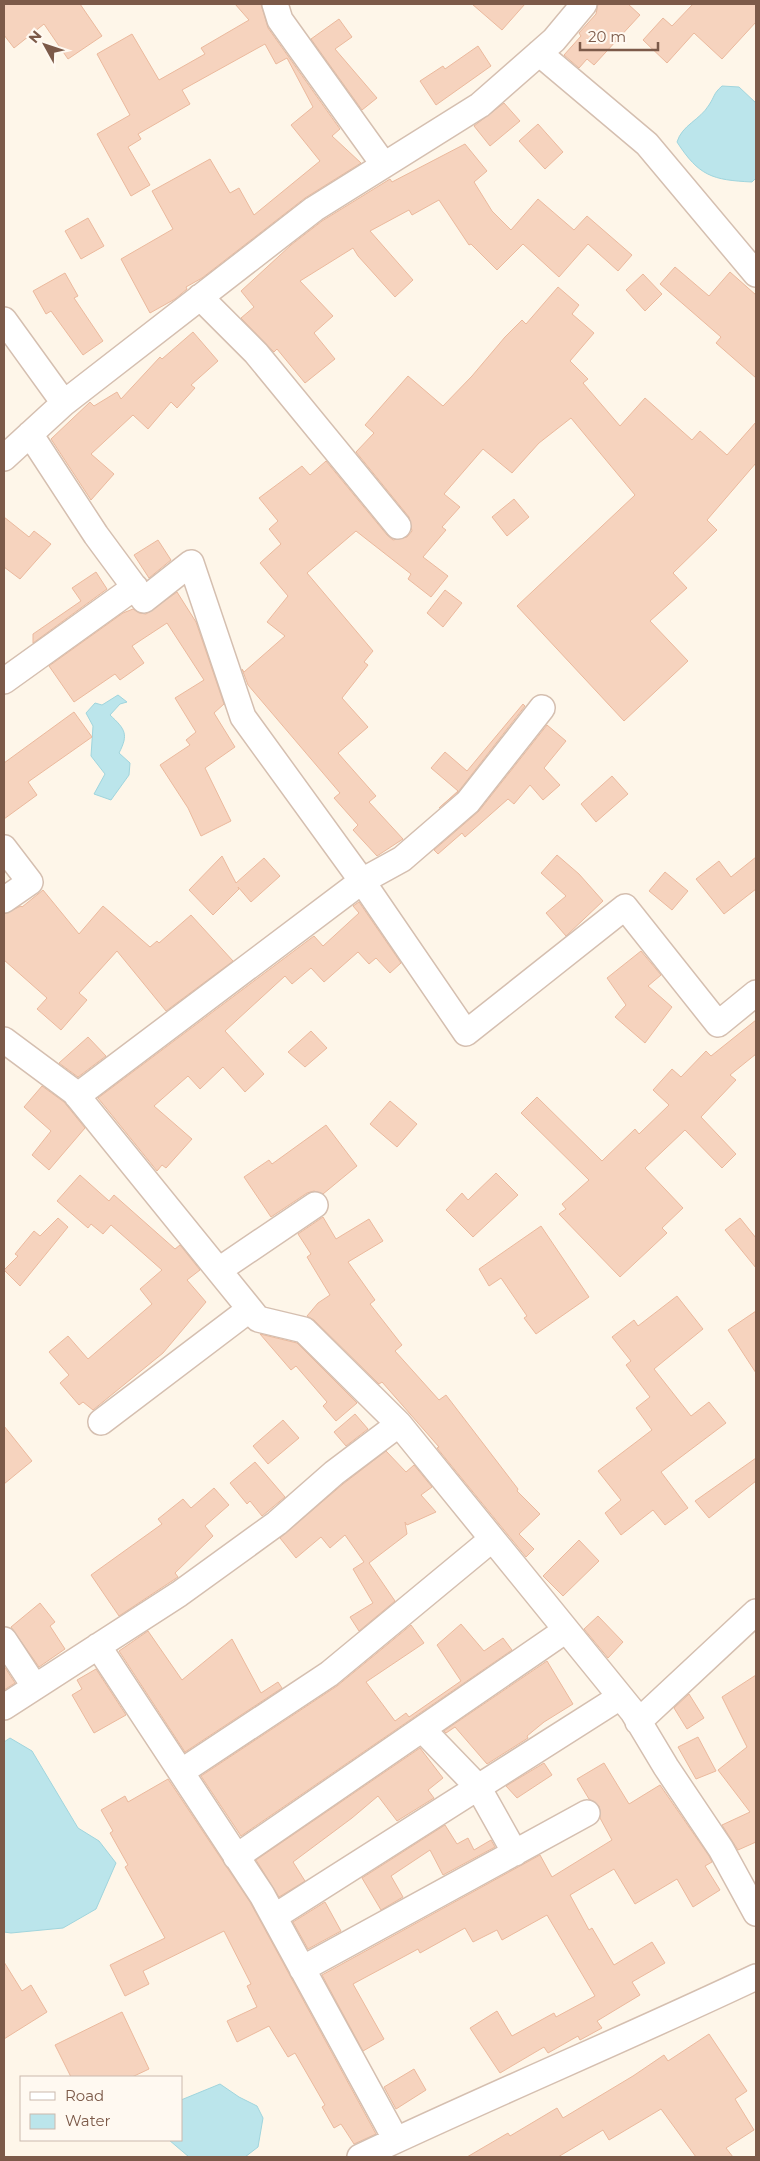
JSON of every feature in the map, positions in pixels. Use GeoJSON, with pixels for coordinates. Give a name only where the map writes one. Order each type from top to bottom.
{"type":"FeatureCollection","features":[{"type":"Feature","properties":{"kind":"street"},"geometry":{"type":"LineString","coordinates":[[275,4],[280,20],[384,165]]}},
{"type":"Feature","properties":{"kind":"street"},"geometry":{"type":"LineString","coordinates":[[4,458],[64,403],[314,210],[480,105],[554,40],[584,4]]}},
{"type":"Feature","properties":{"kind":"street"},"geometry":{"type":"LineString","coordinates":[[539,53],[647,144],[756,274]]}},
{"type":"Feature","properties":{"kind":"street"},"geometry":{"type":"LineString","coordinates":[[200,297],[256,353],[398,526]]}},
{"type":"Feature","properties":{"kind":"street"},"geometry":{"type":"LineString","coordinates":[[4,320],[64,403]]}},
{"type":"Feature","properties":{"kind":"street"},"geometry":{"type":"LineString","coordinates":[[30,434],[96,535],[144,600],[191,563],[243,717],[362,881],[466,1033],[625,907],[718,1024],[756,993]]}},
{"type":"Feature","properties":{"kind":"street"},"geometry":{"type":"LineString","coordinates":[[4,681],[135,587]]}},
{"type":"Feature","properties":{"kind":"street"},"geometry":{"type":"LineString","coordinates":[[77,1096],[362,881],[402,859],[468,802],[542,708]]}},
{"type":"Feature","properties":{"kind":"street"},"geometry":{"type":"LineString","coordinates":[[4,848],[30,882],[4,900]]}},
{"type":"Feature","properties":{"kind":"street"},"geometry":{"type":"LineString","coordinates":[[4,1040],[77,1096],[258,1319],[304,1330],[399,1424],[620,1697],[721,1848],[756,1912]]}},
{"type":"Feature","properties":{"kind":"street"},"geometry":{"type":"LineString","coordinates":[[219,1270],[315,1205]]}},
{"type":"Feature","properties":{"kind":"street"},"geometry":{"type":"LineString","coordinates":[[101,1422],[250,1309]]}},
{"type":"Feature","properties":{"kind":"street"},"geometry":{"type":"LineString","coordinates":[[4,1707],[179,1594],[277,1523],[334,1472],[399,1424]]}},
{"type":"Feature","properties":{"kind":"street"},"geometry":{"type":"LineString","coordinates":[[181,1772],[329,1674],[492,1540]]}},
{"type":"Feature","properties":{"kind":"street"},"geometry":{"type":"LineString","coordinates":[[638,1722],[756,1612]]}},
{"type":"Feature","properties":{"kind":"street"},"geometry":{"type":"LineString","coordinates":[[236,1857],[566,1630]]}},
{"type":"Feature","properties":{"kind":"street"},"geometry":{"type":"LineString","coordinates":[[4,1640],[35,1687]]}},
{"type":"Feature","properties":{"kind":"street"},"geometry":{"type":"LineString","coordinates":[[98,1646],[274,1918],[396,2140]]}},
{"type":"Feature","properties":{"kind":"street"},"geometry":{"type":"LineString","coordinates":[[274,1918],[620,1697]]}},
{"type":"Feature","properties":{"kind":"street"},"geometry":{"type":"LineString","coordinates":[[422,1729],[478,1788],[515,1852]]}},
{"type":"Feature","properties":{"kind":"street"},"geometry":{"type":"LineString","coordinates":[[302,1969],[587,1813]]}},
{"type":"Feature","properties":{"kind":"street"},"geometry":{"type":"LineString","coordinates":[[360,2157],[466,2106],[667,2019],[756,1977]]}},
{"type":"Feature","properties":{"kind":"water"},"geometry":{"type":"Polygon","coordinates":[[[722,86],[739,87],[756,103],[756,178],[752,182],[726,180],[708,174],[692,162],[677,142],[683,131],[701,115],[722,86]]]}},
{"type":"Feature","properties":{"kind":"water"},"geometry":{"type":"Polygon","coordinates":[[[118,695],[127,702],[120,704],[110,715],[124,732],[124,741],[119,753],[130,763],[129,775],[111,800],[94,794],[105,774],[91,756],[93,726],[86,713],[95,703],[102,705],[118,695]]]}},
{"type":"Feature","properties":{"kind":"water"},"geometry":{"type":"Polygon","coordinates":[[[10,1738],[32,1751],[78,1828],[99,1841],[116,1863],[96,1909],[63,1928],[4,1932],[4,1742],[10,1738]]]}},
{"type":"Feature","properties":{"kind":"water"},"geometry":{"type":"Polygon","coordinates":[[[220,2084],[257,2106],[263,2118],[258,2147],[245,2157],[189,2157],[170,2141],[182,2141],[182,2100],[220,2084]]]}},
{"type":"Feature","properties":{"kind":"building"},"geometry":{"type":"Polygon","coordinates":[[[4,4],[80,4],[102,36],[68,59],[44,24],[14,48],[4,35],[4,4]]]}},
{"type":"Feature","properties":{"kind":"building"},"geometry":{"type":"Polygon","coordinates":[[[235,4],[261,4],[268,28],[340,129],[332,136],[361,163],[305,198],[202,278],[186,287],[187,289],[175,299],[150,313],[121,259],[173,229],[152,191],[210,159],[230,193],[239,188],[254,215],[320,161],[291,125],[313,107],[287,58],[276,64],[265,44],[182,90],[190,104],[138,134],[141,139],[128,147],[150,185],[131,196],[97,134],[130,115],[97,54],[132,34],[159,80],[205,54],[201,48],[249,20],[235,4]]]}},
{"type":"Feature","properties":{"kind":"building"},"geometry":{"type":"Polygon","coordinates":[[[472,4],[525,4],[502,30],[472,4]]]}},
{"type":"Feature","properties":{"kind":"building"},"geometry":{"type":"Polygon","coordinates":[[[598,4],[628,4],[640,15],[594,65],[587,59],[579,68],[564,55],[581,36],[579,33],[596,14],[598,4]]]}},
{"type":"Feature","properties":{"kind":"building"},"geometry":{"type":"Polygon","coordinates":[[[693,4],[756,4],[756,22],[722,59],[694,33],[667,63],[643,40],[663,18],[672,26],[693,4]]]}},
{"type":"Feature","properties":{"kind":"building"},"geometry":{"type":"Polygon","coordinates":[[[339,19],[352,37],[335,49],[377,98],[362,110],[311,39],[339,19]]]}},
{"type":"Feature","properties":{"kind":"building"},"geometry":{"type":"Polygon","coordinates":[[[478,46],[491,66],[436,105],[420,81],[443,66],[445,69],[478,46]]]}},
{"type":"Feature","properties":{"kind":"building"},"geometry":{"type":"Polygon","coordinates":[[[504,103],[520,121],[490,146],[474,126],[504,103]]]}},
{"type":"Feature","properties":{"kind":"building"},"geometry":{"type":"Polygon","coordinates":[[[538,124],[563,152],[545,169],[519,141],[538,124]]]}},
{"type":"Feature","properties":{"kind":"building"},"geometry":{"type":"Polygon","coordinates":[[[465,144],[487,171],[474,182],[492,211],[511,230],[538,199],[574,230],[587,216],[632,255],[618,271],[588,244],[559,277],[523,244],[497,270],[471,244],[469,245],[439,200],[412,215],[409,210],[370,231],[413,280],[395,297],[353,248],[300,281],[333,316],[314,333],[335,359],[305,383],[277,349],[274,352],[241,318],[254,307],[241,291],[291,245],[322,221],[390,179],[392,182],[465,144]]]}},
{"type":"Feature","properties":{"kind":"building"},"geometry":{"type":"Polygon","coordinates":[[[88,218],[104,246],[81,259],[65,231],[88,218]]]}},
{"type":"Feature","properties":{"kind":"building"},"geometry":{"type":"Polygon","coordinates":[[[675,267],[709,296],[730,272],[756,295],[756,378],[716,343],[721,337],[660,284],[675,267]]]}},
{"type":"Feature","properties":{"kind":"building"},"geometry":{"type":"Polygon","coordinates":[[[65,273],[78,296],[74,298],[103,341],[83,355],[51,311],[46,314],[33,291],[65,273]]]}},
{"type":"Feature","properties":{"kind":"building"},"geometry":{"type":"Polygon","coordinates":[[[643,274],[662,294],[645,311],[626,290],[643,274]]]}},
{"type":"Feature","properties":{"kind":"building"},"geometry":{"type":"Polygon","coordinates":[[[558,287],[579,305],[572,314],[594,333],[570,361],[588,379],[583,383],[620,426],[645,398],[692,440],[700,431],[727,455],[756,422],[756,463],[707,520],[717,530],[673,573],[687,588],[650,621],[688,661],[624,721],[517,606],[635,495],[571,418],[539,443],[512,473],[483,449],[444,494],[460,507],[442,527],[446,530],[423,557],[448,576],[431,597],[408,579],[411,574],[356,531],[307,573],[373,651],[364,662],[368,665],[342,698],[368,727],[338,753],[376,796],[369,802],[403,839],[377,856],[353,830],[358,825],[334,798],[340,793],[248,685],[242,669],[244,672],[285,636],[267,622],[288,596],[260,563],[281,544],[269,529],[278,521],[259,498],[302,466],[310,475],[326,461],[387,535],[393,540],[407,537],[412,531],[409,517],[356,452],[374,433],[365,425],[408,376],[443,406],[472,376],[505,337],[522,320],[526,324],[558,287]]]}},
{"type":"Feature","properties":{"kind":"building"},"geometry":{"type":"Polygon","coordinates":[[[193,332],[218,361],[191,385],[195,388],[177,408],[171,402],[148,429],[133,415],[91,454],[114,474],[91,500],[51,439],[90,402],[94,406],[117,392],[121,399],[160,357],[162,359],[193,332]]]}},
{"type":"Feature","properties":{"kind":"building"},"geometry":{"type":"Polygon","coordinates":[[[514,499],[529,517],[507,536],[492,517],[514,499]]]}},
{"type":"Feature","properties":{"kind":"building"},"geometry":{"type":"Polygon","coordinates":[[[4,517],[29,537],[34,531],[51,544],[20,579],[4,567],[4,517]]]}},
{"type":"Feature","properties":{"kind":"building"},"geometry":{"type":"Polygon","coordinates":[[[158,540],[171,560],[149,578],[134,555],[158,540]]]}},
{"type":"Feature","properties":{"kind":"building"},"geometry":{"type":"Polygon","coordinates":[[[96,572],[107,589],[33,643],[33,634],[81,601],[72,588],[96,572]]]}},
{"type":"Feature","properties":{"kind":"building"},"geometry":{"type":"Polygon","coordinates":[[[445,590],[462,603],[443,627],[427,613],[445,590]]]}},
{"type":"Feature","properties":{"kind":"building"},"geometry":{"type":"Polygon","coordinates":[[[177,592],[196,622],[224,704],[214,713],[235,747],[205,768],[231,821],[201,836],[188,808],[160,765],[190,745],[186,740],[196,732],[175,698],[204,680],[167,623],[132,646],[144,663],[120,680],[115,674],[74,702],[49,666],[123,613],[133,609],[139,613],[146,614],[177,592]]]}},
{"type":"Feature","properties":{"kind":"building"},"geometry":{"type":"Polygon","coordinates":[[[523,704],[525,706],[458,792],[439,808],[458,791],[431,768],[445,752],[467,771],[523,704]]]}},
{"type":"Feature","properties":{"kind":"building"},"geometry":{"type":"Polygon","coordinates":[[[74,712],[92,737],[28,782],[37,795],[4,819],[4,763],[74,712]]]}},
{"type":"Feature","properties":{"kind":"building"},"geometry":{"type":"Polygon","coordinates":[[[547,725],[566,741],[544,768],[560,785],[543,800],[530,785],[514,804],[508,799],[465,837],[462,833],[438,854],[434,850],[479,811],[547,725]]]}},
{"type":"Feature","properties":{"kind":"building"},"geometry":{"type":"Polygon","coordinates":[[[612,776],[628,794],[596,822],[581,804],[612,776]]]}},
{"type":"Feature","properties":{"kind":"building"},"geometry":{"type":"Polygon","coordinates":[[[557,855],[579,874],[603,901],[566,936],[546,913],[566,896],[541,873],[557,855]]]}},
{"type":"Feature","properties":{"kind":"building"},"geometry":{"type":"Polygon","coordinates":[[[222,856],[236,883],[264,858],[280,876],[251,902],[238,887],[239,889],[213,915],[189,890],[222,856]]]}},
{"type":"Feature","properties":{"kind":"building"},"geometry":{"type":"Polygon","coordinates":[[[756,857],[756,889],[724,914],[696,879],[719,861],[731,877],[756,857]]]}},
{"type":"Feature","properties":{"kind":"building"},"geometry":{"type":"Polygon","coordinates":[[[665,872],[688,891],[672,910],[649,891],[665,872]]]}},
{"type":"Feature","properties":{"kind":"building"},"geometry":{"type":"Polygon","coordinates":[[[43,890],[79,934],[103,906],[150,947],[157,941],[159,943],[191,915],[233,961],[166,1011],[117,951],[79,993],[87,1000],[61,1030],[37,1009],[47,998],[4,960],[4,914],[22,907],[43,890]]]}},
{"type":"Feature","properties":{"kind":"building"},"geometry":{"type":"Polygon","coordinates":[[[359,902],[401,963],[390,973],[376,958],[369,964],[358,952],[324,982],[311,968],[292,984],[285,976],[225,1031],[264,1074],[245,1092],[223,1067],[200,1089],[188,1076],[154,1106],[192,1139],[166,1168],[162,1165],[157,1171],[98,1098],[314,936],[323,946],[359,913],[353,906],[359,902]]]}},
{"type":"Feature","properties":{"kind":"building"},"geometry":{"type":"Polygon","coordinates":[[[641,951],[661,975],[648,986],[672,1007],[645,1043],[615,1017],[626,1005],[607,978],[641,951]]]}},
{"type":"Feature","properties":{"kind":"building"},"geometry":{"type":"Polygon","coordinates":[[[756,1020],[756,1054],[730,1075],[736,1080],[701,1117],[736,1154],[722,1168],[685,1130],[645,1168],[683,1208],[662,1228],[667,1233],[620,1277],[559,1214],[566,1209],[562,1204],[589,1180],[521,1113],[537,1097],[602,1161],[635,1129],[639,1134],[669,1105],[653,1090],[672,1069],[681,1077],[706,1051],[711,1056],[756,1020]]]}},
{"type":"Feature","properties":{"kind":"building"},"geometry":{"type":"Polygon","coordinates":[[[311,1031],[327,1048],[305,1067],[288,1052],[311,1031]]]}},
{"type":"Feature","properties":{"kind":"building"},"geometry":{"type":"Polygon","coordinates":[[[88,1037],[106,1056],[78,1077],[59,1063],[88,1037]]]}},
{"type":"Feature","properties":{"kind":"building"},"geometry":{"type":"Polygon","coordinates":[[[42,1086],[64,1102],[85,1128],[49,1170],[32,1155],[51,1131],[24,1107],[42,1086]]]}},
{"type":"Feature","properties":{"kind":"building"},"geometry":{"type":"Polygon","coordinates":[[[390,1101],[417,1124],[397,1147],[370,1124],[390,1101]]]}},
{"type":"Feature","properties":{"kind":"building"},"geometry":{"type":"Polygon","coordinates":[[[326,1125],[357,1166],[323,1194],[314,1191],[307,1193],[271,1217],[244,1177],[269,1160],[272,1164],[326,1125]]]}},
{"type":"Feature","properties":{"kind":"building"},"geometry":{"type":"Polygon","coordinates":[[[496,1173],[518,1195],[473,1237],[446,1210],[462,1193],[468,1200],[496,1173]]]}},
{"type":"Feature","properties":{"kind":"building"},"geometry":{"type":"Polygon","coordinates":[[[80,1175],[109,1201],[114,1195],[175,1249],[180,1245],[200,1270],[187,1280],[206,1302],[163,1353],[93,1410],[83,1402],[79,1405],[60,1383],[69,1375],[49,1352],[68,1336],[88,1359],[152,1304],[140,1289],[162,1270],[111,1225],[103,1234],[91,1224],[88,1228],[57,1201],[80,1175]]]}},
{"type":"Feature","properties":{"kind":"building"},"geometry":{"type":"Polygon","coordinates":[[[323,1217],[336,1239],[369,1219],[383,1241],[348,1262],[375,1300],[370,1304],[402,1345],[395,1351],[439,1400],[446,1395],[518,1489],[517,1491],[540,1514],[519,1534],[534,1549],[526,1557],[437,1448],[439,1447],[382,1382],[379,1384],[314,1320],[307,1316],[318,1303],[330,1295],[307,1257],[311,1254],[298,1234],[323,1217]]]}},
{"type":"Feature","properties":{"kind":"building"},"geometry":{"type":"Polygon","coordinates":[[[58,1218],[68,1227],[20,1286],[4,1270],[18,1256],[15,1254],[34,1231],[40,1236],[58,1218]]]}},
{"type":"Feature","properties":{"kind":"building"},"geometry":{"type":"Polygon","coordinates":[[[740,1218],[756,1238],[756,1268],[725,1230],[740,1218]]]}},
{"type":"Feature","properties":{"kind":"building"},"geometry":{"type":"Polygon","coordinates":[[[541,1226],[589,1297],[536,1334],[524,1318],[527,1316],[501,1278],[489,1286],[479,1269],[541,1226]]]}},
{"type":"Feature","properties":{"kind":"building"},"geometry":{"type":"Polygon","coordinates":[[[677,1296],[703,1329],[654,1369],[691,1416],[709,1402],[726,1423],[661,1472],[688,1508],[665,1525],[653,1510],[621,1535],[605,1513],[621,1500],[598,1471],[652,1430],[636,1408],[650,1397],[626,1365],[631,1361],[612,1337],[634,1320],[638,1326],[677,1296]]]}},
{"type":"Feature","properties":{"kind":"building"},"geometry":{"type":"Polygon","coordinates":[[[756,1311],[756,1373],[728,1330],[756,1311]]]}},
{"type":"Feature","properties":{"kind":"building"},"geometry":{"type":"Polygon","coordinates":[[[260,1334],[297,1343],[357,1403],[336,1421],[323,1406],[327,1402],[296,1366],[291,1370],[260,1334]]]}},
{"type":"Feature","properties":{"kind":"building"},"geometry":{"type":"Polygon","coordinates":[[[355,1414],[368,1429],[346,1446],[334,1432],[355,1414]]]}},
{"type":"Feature","properties":{"kind":"building"},"geometry":{"type":"Polygon","coordinates":[[[283,1420],[299,1438],[268,1464],[253,1446],[283,1420]]]}},
{"type":"Feature","properties":{"kind":"building"},"geometry":{"type":"Polygon","coordinates":[[[4,1426],[32,1461],[4,1484],[4,1426]]]}},
{"type":"Feature","properties":{"kind":"building"},"geometry":{"type":"Polygon","coordinates":[[[386,1451],[406,1472],[414,1465],[432,1487],[421,1495],[436,1512],[407,1525],[405,1522],[407,1534],[369,1563],[395,1601],[359,1631],[350,1617],[373,1603],[353,1569],[364,1562],[345,1535],[330,1548],[321,1537],[296,1558],[280,1538],[343,1484],[386,1451]]]}},
{"type":"Feature","properties":{"kind":"building"},"geometry":{"type":"Polygon","coordinates":[[[756,1458],[756,1481],[709,1518],[695,1501],[756,1458]]]}},
{"type":"Feature","properties":{"kind":"building"},"geometry":{"type":"Polygon","coordinates":[[[255,1462],[285,1497],[262,1516],[250,1501],[247,1504],[230,1483],[255,1462]]]}},
{"type":"Feature","properties":{"kind":"building"},"geometry":{"type":"Polygon","coordinates":[[[214,1488],[229,1505],[205,1526],[213,1536],[175,1573],[178,1577],[119,1616],[91,1575],[162,1524],[158,1519],[183,1499],[191,1508],[214,1488]]]}},
{"type":"Feature","properties":{"kind":"building"},"geometry":{"type":"Polygon","coordinates":[[[579,1540],[599,1561],[563,1596],[543,1576],[579,1540]]]}},
{"type":"Feature","properties":{"kind":"building"},"geometry":{"type":"Polygon","coordinates":[[[40,1603],[55,1622],[50,1626],[65,1649],[39,1667],[11,1627],[40,1603]]]}},
{"type":"Feature","properties":{"kind":"building"},"geometry":{"type":"Polygon","coordinates":[[[598,1616],[623,1642],[608,1658],[584,1629],[598,1616]]]}},
{"type":"Feature","properties":{"kind":"building"},"geometry":{"type":"Polygon","coordinates":[[[461,1624],[484,1651],[503,1638],[512,1650],[241,1836],[201,1776],[337,1686],[411,1625],[424,1643],[366,1682],[395,1721],[406,1713],[409,1717],[461,1681],[437,1645],[461,1624]]]}},
{"type":"Feature","properties":{"kind":"building"},"geometry":{"type":"Polygon","coordinates":[[[148,1631],[182,1680],[232,1639],[261,1693],[278,1682],[282,1688],[185,1752],[119,1651],[148,1631]]]}},
{"type":"Feature","properties":{"kind":"building"},"geometry":{"type":"Polygon","coordinates":[[[547,1661],[573,1704],[544,1722],[527,1736],[528,1738],[487,1764],[455,1727],[446,1733],[444,1731],[547,1661]]]}},
{"type":"Feature","properties":{"kind":"building"},"geometry":{"type":"Polygon","coordinates":[[[4,1666],[15,1683],[4,1690],[4,1666]]]}},
{"type":"Feature","properties":{"kind":"building"},"geometry":{"type":"Polygon","coordinates":[[[96,1669],[126,1715],[94,1733],[72,1695],[82,1689],[77,1680],[96,1669]]]}},
{"type":"Feature","properties":{"kind":"building"},"geometry":{"type":"Polygon","coordinates":[[[756,1675],[756,1842],[738,1850],[722,1825],[750,1812],[718,1770],[747,1747],[722,1697],[756,1675]]]}},
{"type":"Feature","properties":{"kind":"building"},"geometry":{"type":"Polygon","coordinates":[[[689,1694],[704,1718],[687,1729],[674,1708],[689,1694]]]}},
{"type":"Feature","properties":{"kind":"building"},"geometry":{"type":"Polygon","coordinates":[[[698,1737],[716,1771],[696,1779],[678,1747],[698,1737]]]}},
{"type":"Feature","properties":{"kind":"building"},"geometry":{"type":"Polygon","coordinates":[[[420,1748],[443,1778],[428,1790],[434,1798],[397,1821],[378,1796],[293,1862],[305,1881],[279,1897],[256,1860],[420,1748]]]}},
{"type":"Feature","properties":{"kind":"building"},"geometry":{"type":"Polygon","coordinates":[[[544,1763],[552,1775],[517,1798],[506,1786],[544,1763]]]}},
{"type":"Feature","properties":{"kind":"building"},"geometry":{"type":"Polygon","coordinates":[[[604,1763],[629,1804],[660,1785],[709,1856],[712,1862],[705,1866],[720,1890],[693,1907],[677,1879],[635,1904],[614,1869],[570,1895],[589,1930],[592,1928],[614,1965],[652,1942],[665,1963],[632,1982],[640,1995],[597,2021],[602,2028],[580,2040],[578,2036],[548,2053],[544,2047],[500,2073],[470,2028],[497,2011],[512,2036],[554,2013],[556,2017],[595,1996],[547,1915],[502,1940],[497,1930],[473,1942],[465,1928],[420,1953],[418,1949],[353,1984],[384,2039],[363,2051],[322,1975],[540,1855],[552,1877],[612,1840],[600,1818],[599,1806],[589,1799],[577,1779],[604,1763]]]}},
{"type":"Feature","properties":{"kind":"building"},"geometry":{"type":"Polygon","coordinates":[[[168,1779],[250,1902],[376,2134],[354,2144],[341,2124],[334,2128],[322,2107],[325,2105],[295,2053],[288,2057],[269,2026],[237,2042],[227,2021],[257,2007],[247,1986],[251,1984],[224,1931],[143,1971],[149,1984],[125,1996],[110,1965],[165,1938],[125,1867],[128,1865],[110,1833],[113,1831],[101,1810],[125,1796],[128,1802],[168,1779]]]}},
{"type":"Feature","properties":{"kind":"building"},"geometry":{"type":"Polygon","coordinates":[[[445,1825],[457,1844],[468,1838],[474,1850],[491,1840],[495,1847],[443,1875],[430,1850],[391,1876],[403,1897],[381,1910],[362,1878],[445,1825]]]}},
{"type":"Feature","properties":{"kind":"building"},"geometry":{"type":"Polygon","coordinates":[[[325,1902],[341,1931],[308,1949],[293,1922],[325,1902]]]}},
{"type":"Feature","properties":{"kind":"building"},"geometry":{"type":"Polygon","coordinates":[[[4,1962],[22,1991],[31,1985],[47,2012],[4,2039],[4,1962]]]}},
{"type":"Feature","properties":{"kind":"building"},"geometry":{"type":"Polygon","coordinates":[[[122,2012],[149,2069],[134,2076],[70,2076],[55,2045],[122,2012]]]}},
{"type":"Feature","properties":{"kind":"building"},"geometry":{"type":"Polygon","coordinates":[[[709,2034],[747,2091],[735,2099],[754,2130],[726,2148],[733,2157],[696,2157],[661,2109],[609,2140],[603,2130],[558,2157],[467,2157],[508,2133],[510,2136],[557,2108],[563,2118],[664,2055],[668,2061],[709,2034]]]}},
{"type":"Feature","properties":{"kind":"building"},"geometry":{"type":"Polygon","coordinates":[[[414,2069],[426,2090],[396,2109],[384,2087],[414,2069]]]}}]}
